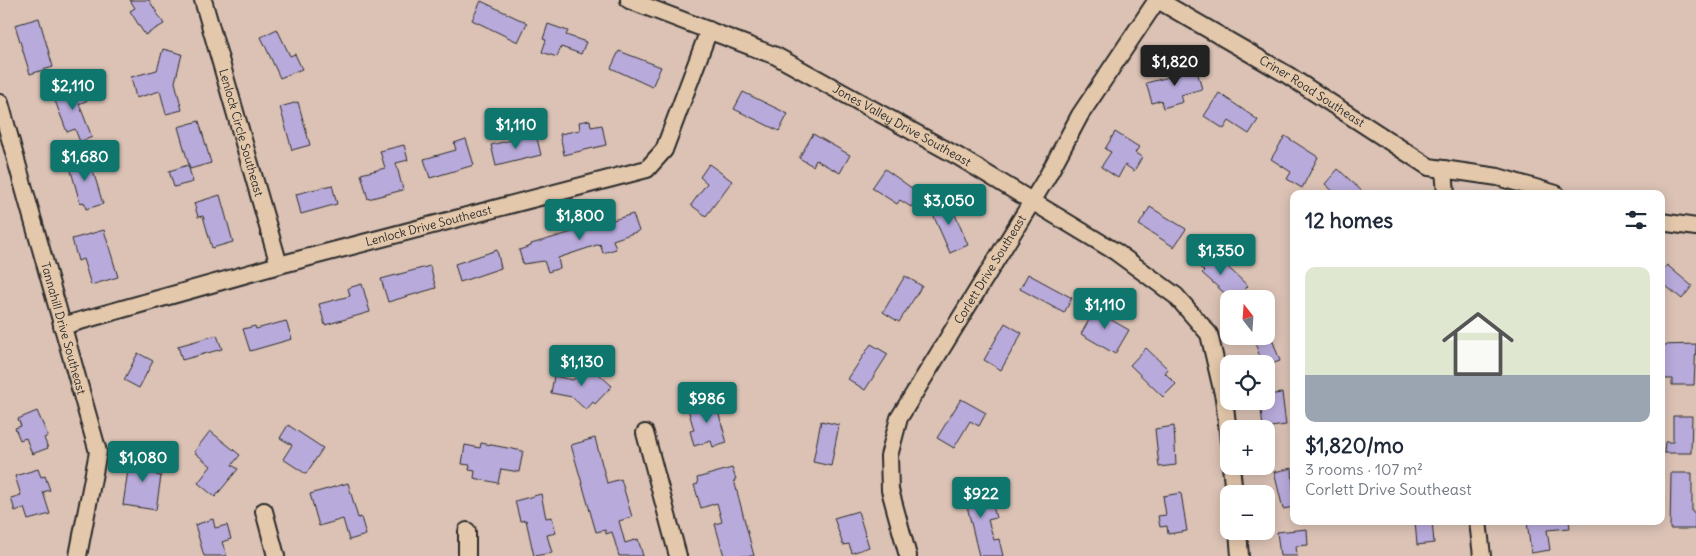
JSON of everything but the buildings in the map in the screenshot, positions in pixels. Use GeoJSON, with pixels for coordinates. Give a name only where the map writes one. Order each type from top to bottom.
{"type":"FeatureCollection","features":[{"type":"Feature","properties":{"kind":"street","name":"Lenlock Circle Southeast"},"geometry":{"type":"LineString","coordinates":[[203,0],[280,265]]}},
{"type":"Feature","properties":{"kind":"street","name":"Jones Valley Drive Southeast"},"geometry":{"type":"LineString","coordinates":[[629,0],[776,56],[959,157],[1116,252],[1176,296],[1209,334],[1224,398],[1227,420]]}},
{"type":"Feature","properties":{"kind":"street","name":"Criner Road Southeast"},"geometry":{"type":"LineString","coordinates":[[1158,0],[1286,74],[1430,167],[1498,177],[1542,190]]}},
{"type":"Feature","properties":{"kind":"street","name":"Corlett Drive Southeast"},"geometry":{"type":"LineString","coordinates":[[908,556],[890,490],[889,456],[899,418],[1032,201],[1080,115],[1158,0]]}},
{"type":"Feature","properties":{"kind":"street","name":"Lenlock Drive Southeast"},"geometry":{"type":"LineString","coordinates":[[62,326],[280,265],[647,169],[664,150],[708,30]]}},
{"type":"Feature","properties":{"kind":"street","name":"Tannahill Drive Southeast"},"geometry":{"type":"LineString","coordinates":[[0,104],[98,452],[78,556]]}},
{"type":"Feature","properties":{"kind":"street"},"geometry":{"type":"LineString","coordinates":[[1444,169],[1446,190]]}},
{"type":"Feature","properties":{"kind":"street"},"geometry":{"type":"LineString","coordinates":[[1665,223],[1696,227]]}},
{"type":"Feature","properties":{"kind":"street"},"geometry":{"type":"LineString","coordinates":[[645,433],[678,556]]}},
{"type":"Feature","properties":{"kind":"street"},"geometry":{"type":"LineString","coordinates":[[264,511],[276,556]]}},
{"type":"Feature","properties":{"kind":"street"},"geometry":{"type":"LineString","coordinates":[[1478,525],[1482,556]]}},
{"type":"Feature","properties":{"kind":"street"},"geometry":{"type":"LineString","coordinates":[[466,556],[467,531]]}},
{"type":"Feature","properties":{"kind":"street"},"geometry":{"type":"LineString","coordinates":[[1239,540],[1240,556]]}}]}
